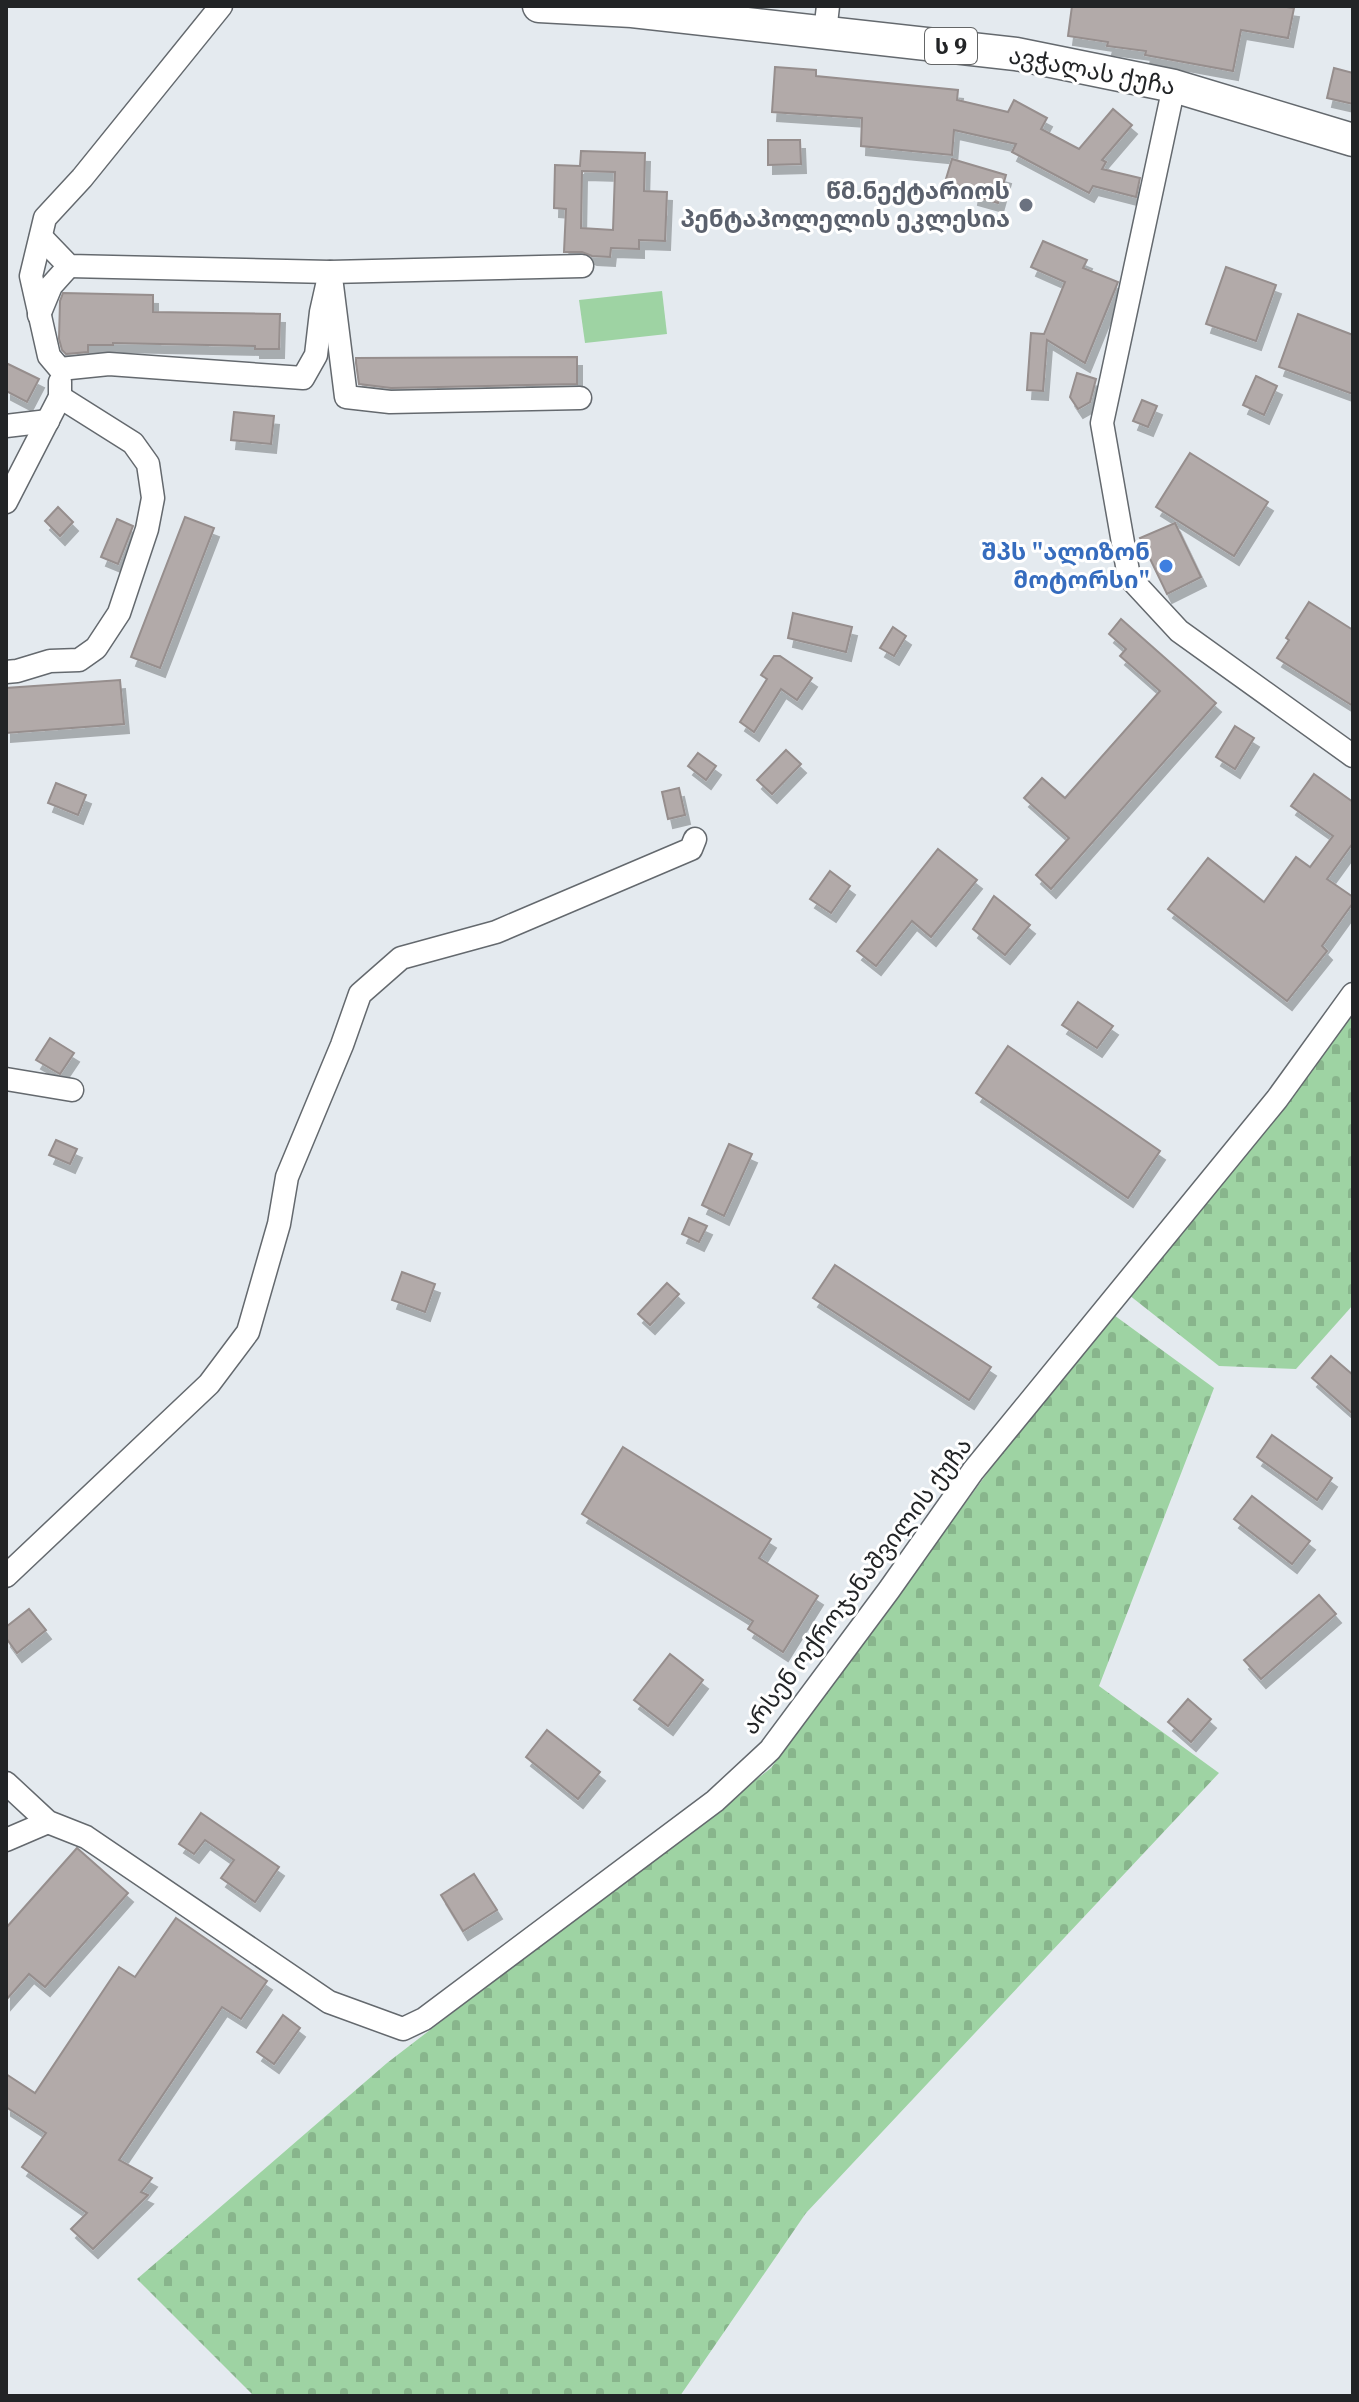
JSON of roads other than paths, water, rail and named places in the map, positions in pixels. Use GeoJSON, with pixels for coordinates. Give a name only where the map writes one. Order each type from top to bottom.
{"type":"FeatureCollection","features":[{"type":"Feature","properties":{"kind":"highway","name":"ავჭალას ქუჩა"},"geometry":{"type":"LineString","coordinates":[[539,6],[827,19],[1174,86],[1353,140]]}},
{"type":"Feature","properties":{"kind":"street"},"geometry":{"type":"LineString","coordinates":[[6,502],[60,397],[60,369],[49,356],[31,276],[45,218],[82,178],[221,6]]}},
{"type":"Feature","properties":{"kind":"street"},"geometry":{"type":"LineString","coordinates":[[1174,86],[1102,423],[1129,577],[1179,631],[1353,756]]}},
{"type":"Feature","properties":{"kind":"street"},"geometry":{"type":"LineString","coordinates":[[41,237],[69,266],[330,272],[582,266]]}},
{"type":"Feature","properties":{"kind":"street"},"geometry":{"type":"LineString","coordinates":[[39,315],[51,286],[69,266]]}},
{"type":"Feature","properties":{"kind":"street"},"geometry":{"type":"LineString","coordinates":[[60,369],[109,364],[303,378],[316,355],[330,272]]}},
{"type":"Feature","properties":{"kind":"street"},"geometry":{"type":"LineString","coordinates":[[330,272],[346,397],[390,402],[580,398]]}},
{"type":"Feature","properties":{"kind":"street"},"geometry":{"type":"LineString","coordinates":[[6,672],[50,661],[79,660],[96,648],[119,613],[147,529],[153,498],[148,464],[133,443],[60,397]]}},
{"type":"Feature","properties":{"kind":"street"},"geometry":{"type":"LineString","coordinates":[[6,426],[48,421]]}},
{"type":"Feature","properties":{"kind":"street"},"geometry":{"type":"LineString","coordinates":[[6,1576],[209,1384],[248,1332],[279,1224],[287,1177],[360,994],[401,958],[496,932],[691,849],[695,839]]}},
{"type":"Feature","properties":{"kind":"street","name":"არსენ ოქროჯანაშვილის ქუჩა"},"geometry":{"type":"LineString","coordinates":[[48,1822],[86,1837],[329,2002],[403,2029],[424,2019],[715,1801],[770,1750],[973,1471],[1277,1099],[1353,994]]}},
{"type":"Feature","properties":{"kind":"street"},"geometry":{"type":"LineString","coordinates":[[6,1079],[72,1090]]}},
{"type":"Feature","properties":{"kind":"street"},"geometry":{"type":"LineString","coordinates":[[6,1783],[48,1822],[6,1840]]}},
{"type":"Feature","properties":{"kind":"place","name":"წმ.ნექტარიოს პენტაპოლელის ეკლესია"},"geometry":{"type":"Point","coordinates":[1026,205]}},
{"type":"Feature","properties":{"kind":"place","name":"შპს \"ალიზონ მოტორსი\""},"geometry":{"type":"Point","coordinates":[1166,566]}}]}
